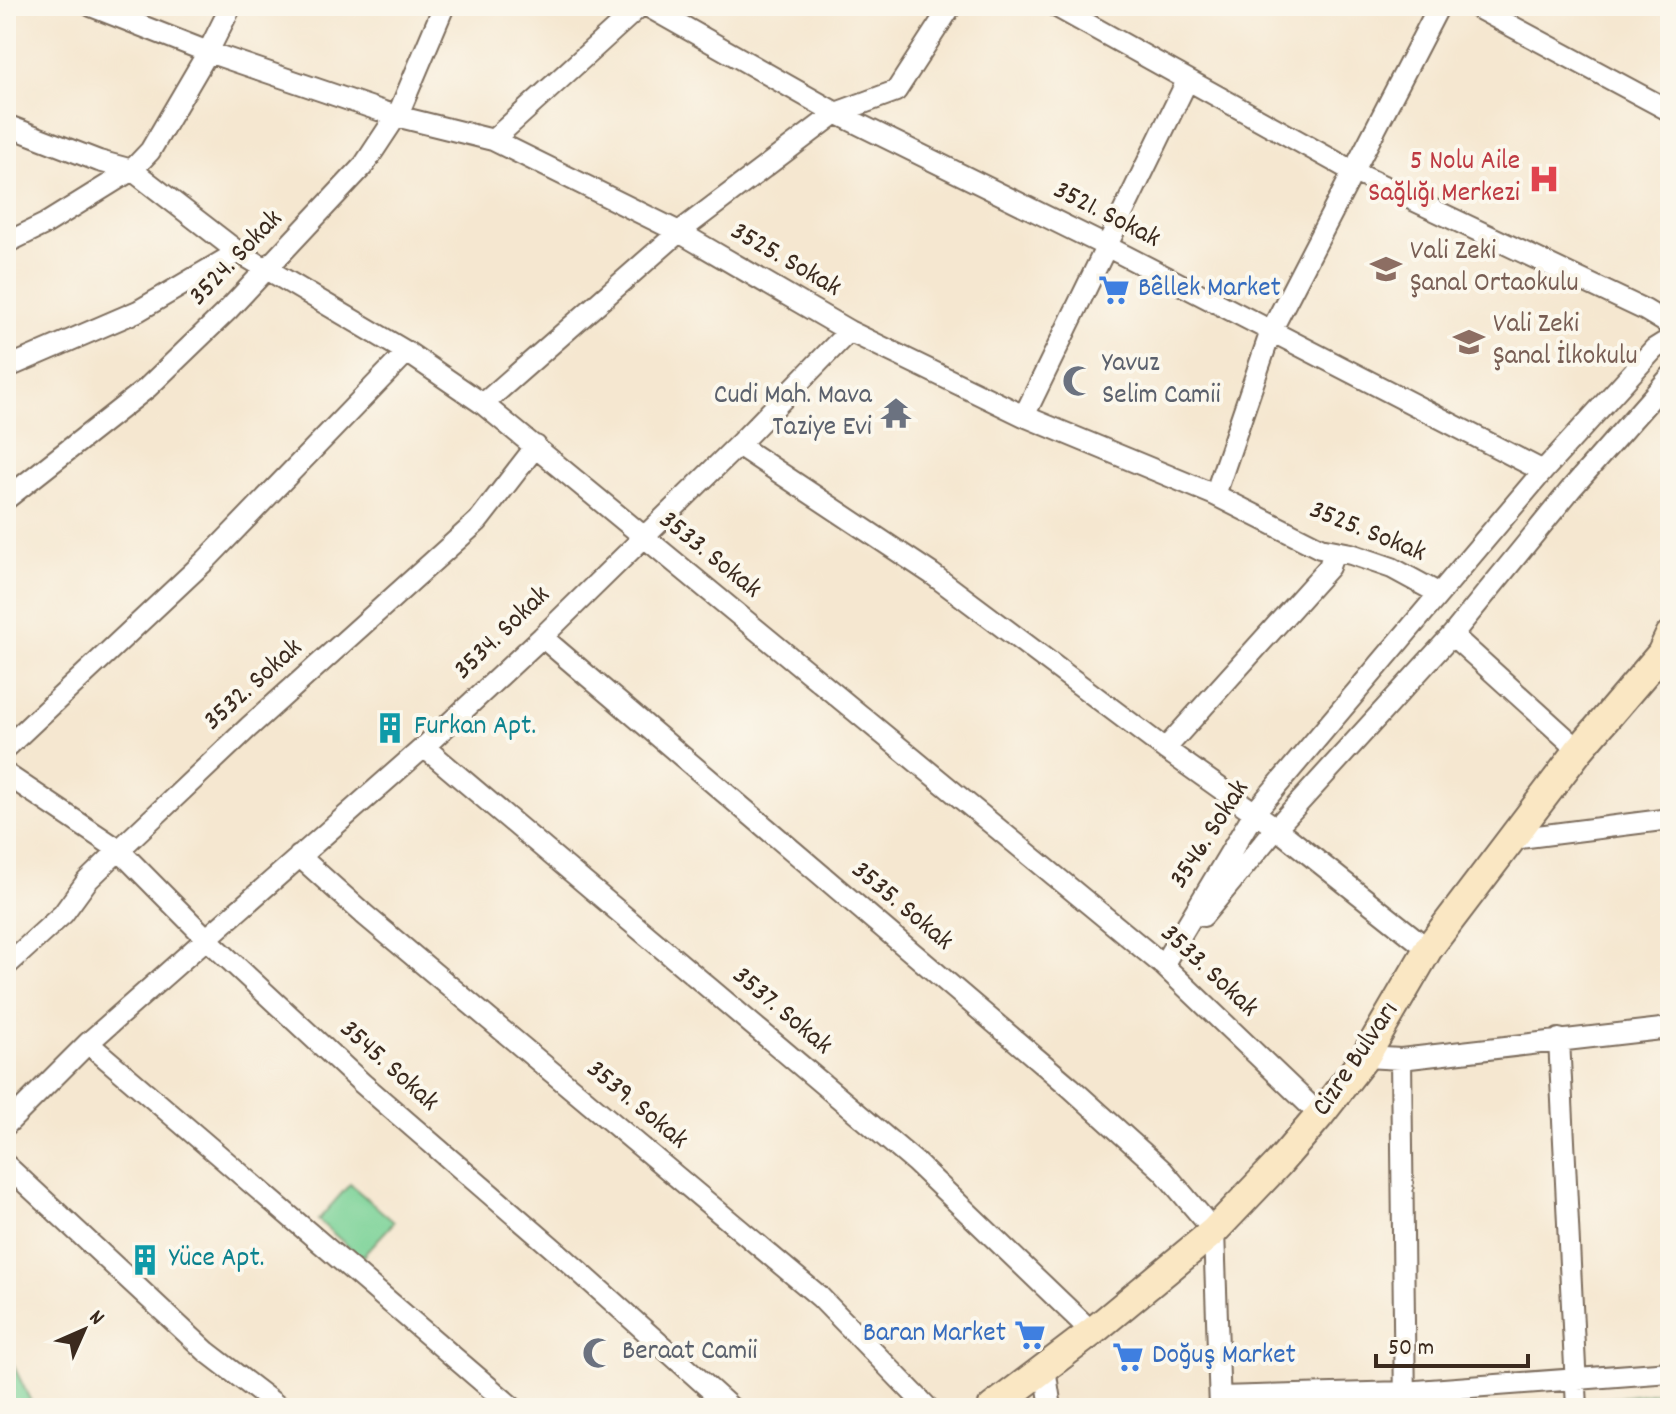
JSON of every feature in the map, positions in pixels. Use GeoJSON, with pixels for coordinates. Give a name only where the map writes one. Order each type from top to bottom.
{"type":"FeatureCollection","features":[{"type":"Feature","properties":{"kind":"main road","name":"Cizre Bulvarı"},"geometry":{"type":"LineString","coordinates":[[992,1408],[1092,1332],[1214,1231],[1320,1115],[1365,1057],[1428,949],[1579,750],[1667,647]]}},
{"type":"Feature","properties":{"kind":"street","name":"3525. Sokak"},"geometry":{"type":"LineString","coordinates":[[91,6],[208,52],[396,116],[493,140],[679,232],[849,331],[1024,416],[1215,495],[1320,548],[1351,554],[1392,568],[1438,593]]}},
{"type":"Feature","properties":{"kind":"street"},"geometry":{"type":"LineString","coordinates":[[6,243],[45,224],[132,170],[150,151],[231,6]]}},
{"type":"Feature","properties":{"kind":"street","name":"3524. Sokak"},"geometry":{"type":"LineString","coordinates":[[6,499],[147,388],[267,269],[364,165],[396,116],[444,6]]}},
{"type":"Feature","properties":{"kind":"street"},"geometry":{"type":"LineString","coordinates":[[493,140],[640,6]]}},
{"type":"Feature","properties":{"kind":"street","name":"3521. Sokak"},"geometry":{"type":"LineString","coordinates":[[647,6],[836,113],[1108,247],[1543,471]]}},
{"type":"Feature","properties":{"kind":"street"},"geometry":{"type":"LineString","coordinates":[[483,404],[679,232],[836,113],[896,91],[951,6]]}},
{"type":"Feature","properties":{"kind":"street"},"geometry":{"type":"LineString","coordinates":[[1055,6],[1080,11],[1187,81],[1354,172],[1645,310],[1670,325]]}},
{"type":"Feature","properties":{"kind":"street"},"geometry":{"type":"LineString","coordinates":[[1215,495],[1271,331],[1439,6]]}},
{"type":"Feature","properties":{"kind":"street"},"geometry":{"type":"LineString","coordinates":[[1474,6],[1670,111]]}},
{"type":"Feature","properties":{"kind":"street"},"geometry":{"type":"LineString","coordinates":[[1024,416],[1187,81]]}},
{"type":"Feature","properties":{"kind":"street","name":"3533. Sokak"},"geometry":{"type":"LineString","coordinates":[[6,125],[99,161],[132,170],[238,252],[407,352],[483,404],[1163,965],[1320,1115]]}},
{"type":"Feature","properties":{"kind":"street"},"geometry":{"type":"LineString","coordinates":[[6,368],[138,311],[238,252]]}},
{"type":"Feature","properties":{"kind":"street"},"geometry":{"type":"LineString","coordinates":[[1645,310],[1670,312]]}},
{"type":"Feature","properties":{"kind":"street","name":"3534. Sokak"},"geometry":{"type":"LineString","coordinates":[[6,1125],[88,1043],[424,747],[542,637],[849,331]]}},
{"type":"Feature","properties":{"kind":"street","name":"3546. Sokak"},"geometry":{"type":"LineString","coordinates":[[1163,965],[1254,813],[1543,471],[1654,349],[1670,339]]}},
{"type":"Feature","properties":{"kind":"street"},"geometry":{"type":"LineString","coordinates":[[6,748],[206,560],[407,352]]}},
{"type":"Feature","properties":{"kind":"street","name":"3546. Sokak"},"geometry":{"type":"LineString","coordinates":[[1163,965],[1276,828],[1452,635],[1571,489],[1670,377]]}},
{"type":"Feature","properties":{"kind":"street"},"geometry":{"type":"LineString","coordinates":[[738,445],[932,574],[1276,828],[1428,949]]}},
{"type":"Feature","properties":{"kind":"street","name":"3532. Sokak"},"geometry":{"type":"LineString","coordinates":[[6,966],[63,914],[87,881],[249,727],[478,521],[536,446]]}},
{"type":"Feature","properties":{"kind":"street"},"geometry":{"type":"LineString","coordinates":[[1165,749],[1329,567],[1334,551]]}},
{"type":"Feature","properties":{"kind":"street"},"geometry":{"type":"LineString","coordinates":[[1452,635],[1579,750]]}},
{"type":"Feature","properties":{"kind":"street","name":"3535. Sokak"},"geometry":{"type":"LineString","coordinates":[[542,637],[1070,1087],[1163,1171],[1214,1231]]}},
{"type":"Feature","properties":{"kind":"street","name":"3537. Sokak"},"geometry":{"type":"LineString","coordinates":[[424,747],[915,1162],[1092,1332]]}},
{"type":"Feature","properties":{"kind":"street","name":"3545. Sokak"},"geometry":{"type":"LineString","coordinates":[[6,774],[119,850],[207,939],[363,1084],[731,1408]]}},
{"type":"Feature","properties":{"kind":"street"},"geometry":{"type":"LineString","coordinates":[[1513,839],[1670,819]]}},
{"type":"Feature","properties":{"kind":"street","name":"3539. Sokak"},"geometry":{"type":"LineString","coordinates":[[299,856],[366,916],[820,1297],[928,1408]]}},
{"type":"Feature","properties":{"kind":"street"},"geometry":{"type":"LineString","coordinates":[[1365,1057],[1401,1059],[1670,1028]]}},
{"type":"Feature","properties":{"kind":"street"},"geometry":{"type":"LineString","coordinates":[[1559,1039],[1577,1408]]}},
{"type":"Feature","properties":{"kind":"street"},"geometry":{"type":"LineString","coordinates":[[88,1043],[513,1408]]}},
{"type":"Feature","properties":{"kind":"street"},"geometry":{"type":"LineString","coordinates":[[1401,1059],[1404,1400]]}},
{"type":"Feature","properties":{"kind":"street"},"geometry":{"type":"LineString","coordinates":[[6,1165],[207,1352],[280,1408]]}},
{"type":"Feature","properties":{"kind":"street"},"geometry":{"type":"LineString","coordinates":[[1214,1231],[1220,1402],[1404,1400],[1576,1378],[1670,1372]]}},
{"type":"Feature","properties":{"kind":"street"},"geometry":{"type":"LineString","coordinates":[[1045,1368],[1051,1408]]}},
{"type":"Feature","properties":{"kind":"green space"},"geometry":{"type":"Polygon","coordinates":[[[350,1184],[394,1222],[361,1258],[318,1220],[350,1184]]]}},
{"type":"Feature","properties":{"kind":"green space"},"geometry":{"type":"Polygon","coordinates":[[[6,1350],[34,1408],[6,1408],[6,1350]]]}},
{"type":"Feature","properties":{"kind":"green space"},"geometry":{"type":"Polygon","coordinates":[[[1670,1392],[1670,1408],[1595,1408],[1603,1399],[1670,1392]]]}},
{"type":"Feature","properties":{"kind":"place","name":"5 Nolu Aile Sağlığı Merkezi"},"geometry":{"type":"Point","coordinates":[1544,179]}},
{"type":"Feature","properties":{"kind":"place","name":"Vali Zeki Şanal Ortaokulu"},"geometry":{"type":"Point","coordinates":[1386,269]}},
{"type":"Feature","properties":{"kind":"place","name":"Bêllek Market"},"geometry":{"type":"Point","coordinates":[1114,290]}},
{"type":"Feature","properties":{"kind":"place","name":"Vali Zeki Şanal İlkokulu"},"geometry":{"type":"Point","coordinates":[1469,342]}},
{"type":"Feature","properties":{"kind":"place","name":"Yavuz Selim Camii"},"geometry":{"type":"Point","coordinates":[1078,381]}},
{"type":"Feature","properties":{"kind":"place","name":"Cudi Mah. Mava Taziye Evi"},"geometry":{"type":"Point","coordinates":[896,413]}},
{"type":"Feature","properties":{"kind":"place","name":"Furkan Apt."},"geometry":{"type":"Point","coordinates":[390,728]}},
{"type":"Feature","properties":{"kind":"place","name":"Yüce Apt."},"geometry":{"type":"Point","coordinates":[145,1260]}},
{"type":"Feature","properties":{"kind":"place","name":"Baran Market"},"geometry":{"type":"Point","coordinates":[1030,1335]}},
{"type":"Feature","properties":{"kind":"place","name":"Beraat Camii"},"geometry":{"type":"Point","coordinates":[598,1353]}},
{"type":"Feature","properties":{"kind":"place","name":"Doğuş Market"},"geometry":{"type":"Point","coordinates":[1128,1357]}}]}
